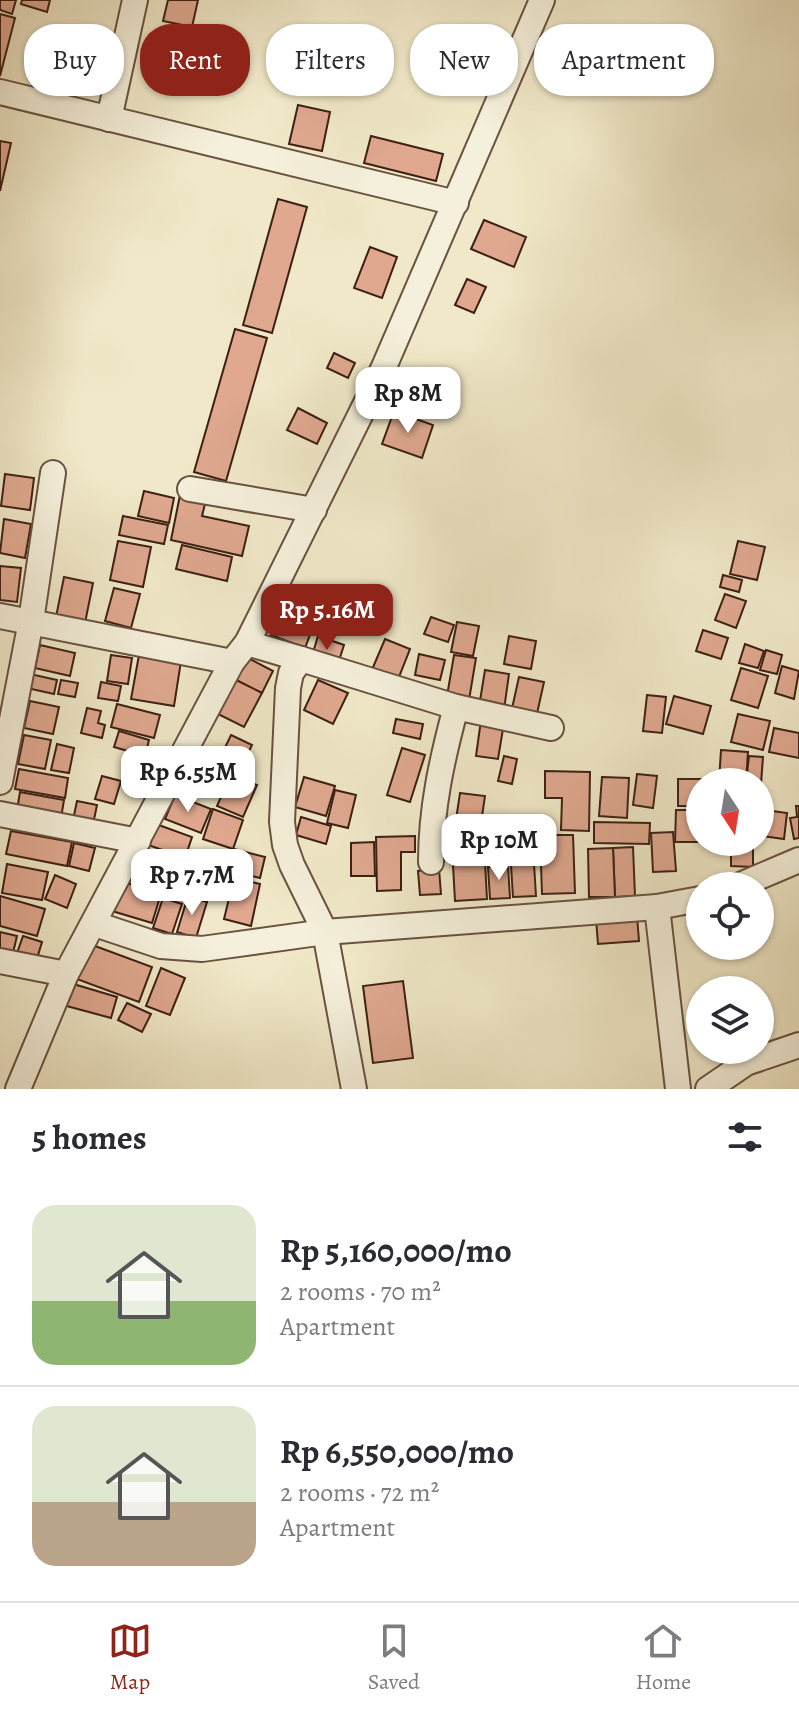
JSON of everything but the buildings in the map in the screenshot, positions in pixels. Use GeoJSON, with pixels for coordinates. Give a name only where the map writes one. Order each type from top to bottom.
{"type":"FeatureCollection","features":[{"type":"Feature","properties":{"kind":"street"},"geometry":{"type":"LineString","coordinates":[[109,119],[135,0]]}},
{"type":"Feature","properties":{"kind":"street"},"geometry":{"type":"LineString","coordinates":[[18,1089],[66,974],[314,510],[384,367],[542,0]]}},
{"type":"Feature","properties":{"kind":"street"},"geometry":{"type":"LineString","coordinates":[[0,92],[456,203]]}},
{"type":"Feature","properties":{"kind":"street"},"geometry":{"type":"LineString","coordinates":[[0,782],[31,621],[53,473]]}},
{"type":"Feature","properties":{"kind":"street"},"geometry":{"type":"LineString","coordinates":[[190,489],[314,510]]}},
{"type":"Feature","properties":{"kind":"street"},"geometry":{"type":"LineString","coordinates":[[0,616],[239,653],[301,659],[456,707],[551,728]]}},
{"type":"Feature","properties":{"kind":"street"},"geometry":{"type":"LineString","coordinates":[[301,659],[291,673],[288,688],[282,822],[292,865],[325,932],[354,1089]]}},
{"type":"Feature","properties":{"kind":"street"},"geometry":{"type":"LineString","coordinates":[[431,862],[431,820],[436,786],[456,707]]}},
{"type":"Feature","properties":{"kind":"street"},"geometry":{"type":"LineString","coordinates":[[0,814],[138,841]]}},
{"type":"Feature","properties":{"kind":"street"},"geometry":{"type":"LineString","coordinates":[[771,872],[799,860]]}},
{"type":"Feature","properties":{"kind":"street"},"geometry":{"type":"LineString","coordinates":[[95,924],[161,946],[182,949],[223,947],[325,932],[657,907],[686,902]]}},
{"type":"Feature","properties":{"kind":"street"},"geometry":{"type":"LineString","coordinates":[[657,907],[678,1089]]}},
{"type":"Feature","properties":{"kind":"street"},"geometry":{"type":"LineString","coordinates":[[0,961],[66,974]]}},
{"type":"Feature","properties":{"kind":"street"},"geometry":{"type":"LineString","coordinates":[[708,1089],[746,1063],[799,1045]]}}]}
